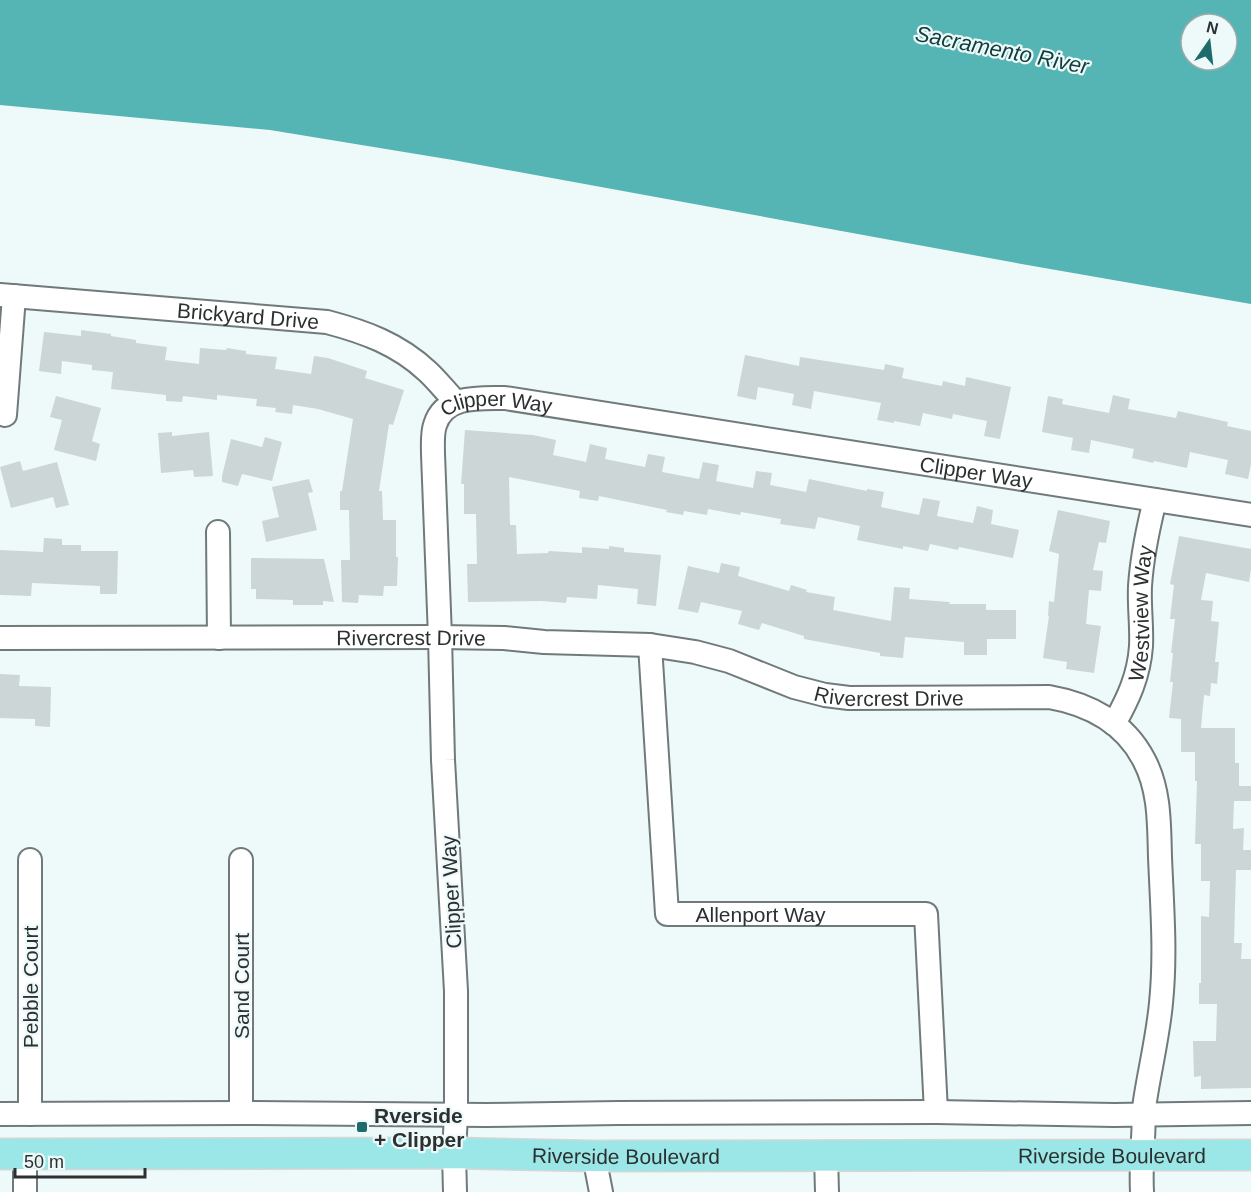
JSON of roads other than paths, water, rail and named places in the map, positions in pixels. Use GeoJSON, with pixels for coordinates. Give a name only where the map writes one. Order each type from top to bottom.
{"type":"FeatureCollection","features":[{"type":"Feature","properties":{"kind":"main road","name":"Riverside Boulevard"},"geometry":{"type":"LineString","coordinates":[[12,1154],[1251,1155]]}},
{"type":"Feature","properties":{"kind":"street","name":"Brickyard Drive"},"geometry":{"type":"LineString","coordinates":[[5,415],[7,296],[327,322],[382,340],[405,354],[427,371],[456,402]]}},
{"type":"Feature","properties":{"kind":"street","name":"Clipper Way"},"geometry":{"type":"LineString","coordinates":[[455,1192],[456,991],[443,760],[433,454],[434,427],[440,414],[450,405],[476,398],[505,398],[1251,515]]}},
{"type":"Feature","properties":{"kind":"street","name":"Westview Way"},"geometry":{"type":"LineString","coordinates":[[1114,724],[1128,699],[1136,676],[1141,647],[1140,587],[1144,548],[1155,500]]}},
{"type":"Feature","properties":{"kind":"street"},"geometry":{"type":"LineString","coordinates":[[218,532],[219,638]]}},
{"type":"Feature","properties":{"kind":"street","name":"Rivercrest Drive"},"geometry":{"type":"LineString","coordinates":[[0,638],[504,638],[544,642],[650,645],[694,652],[729,661],[794,687],[825,695],[849,698],[1049,697],[1070,701],[1093,710],[1114,724],[1129,738],[1143,759],[1153,782],[1158,807],[1164,941],[1161,1001],[1144,1104],[1142,1192]]}},
{"type":"Feature","properties":{"kind":"street","name":"Allenport Way"},"geometry":{"type":"LineString","coordinates":[[650,645],[667,914],[926,914],[936,1112]]}},
{"type":"Feature","properties":{"kind":"street","name":"Pebble Court"},"geometry":{"type":"LineString","coordinates":[[30,860],[30,1114]]}},
{"type":"Feature","properties":{"kind":"street","name":"Sand Court"},"geometry":{"type":"LineString","coordinates":[[241,860],[241,1113]]}},
{"type":"Feature","properties":{"kind":"street"},"geometry":{"type":"LineString","coordinates":[[0,1114],[430,1115],[936,1112],[1114,1115],[1251,1113]]}},
{"type":"Feature","properties":{"kind":"street"},"geometry":{"type":"LineString","coordinates":[[12,1154],[25,1192]]}},
{"type":"Feature","properties":{"kind":"street"},"geometry":{"type":"LineString","coordinates":[[826,1155],[827,1192]]}},
{"type":"Feature","properties":{"kind":"street"},"geometry":{"type":"LineString","coordinates":[[594,1156],[601,1192]]}},
{"type":"Feature","properties":{"kind":"water","name":"Sacramento River"},"geometry":{"type":"Polygon","coordinates":[[[0,0],[1251,0],[1251,304],[453,160],[270,130],[0,105],[0,0]]]}},
{"type":"Feature","properties":{"kind":"place","name":"Rverside + Clipper"},"geometry":{"type":"Point","coordinates":[362,1127]}}]}
